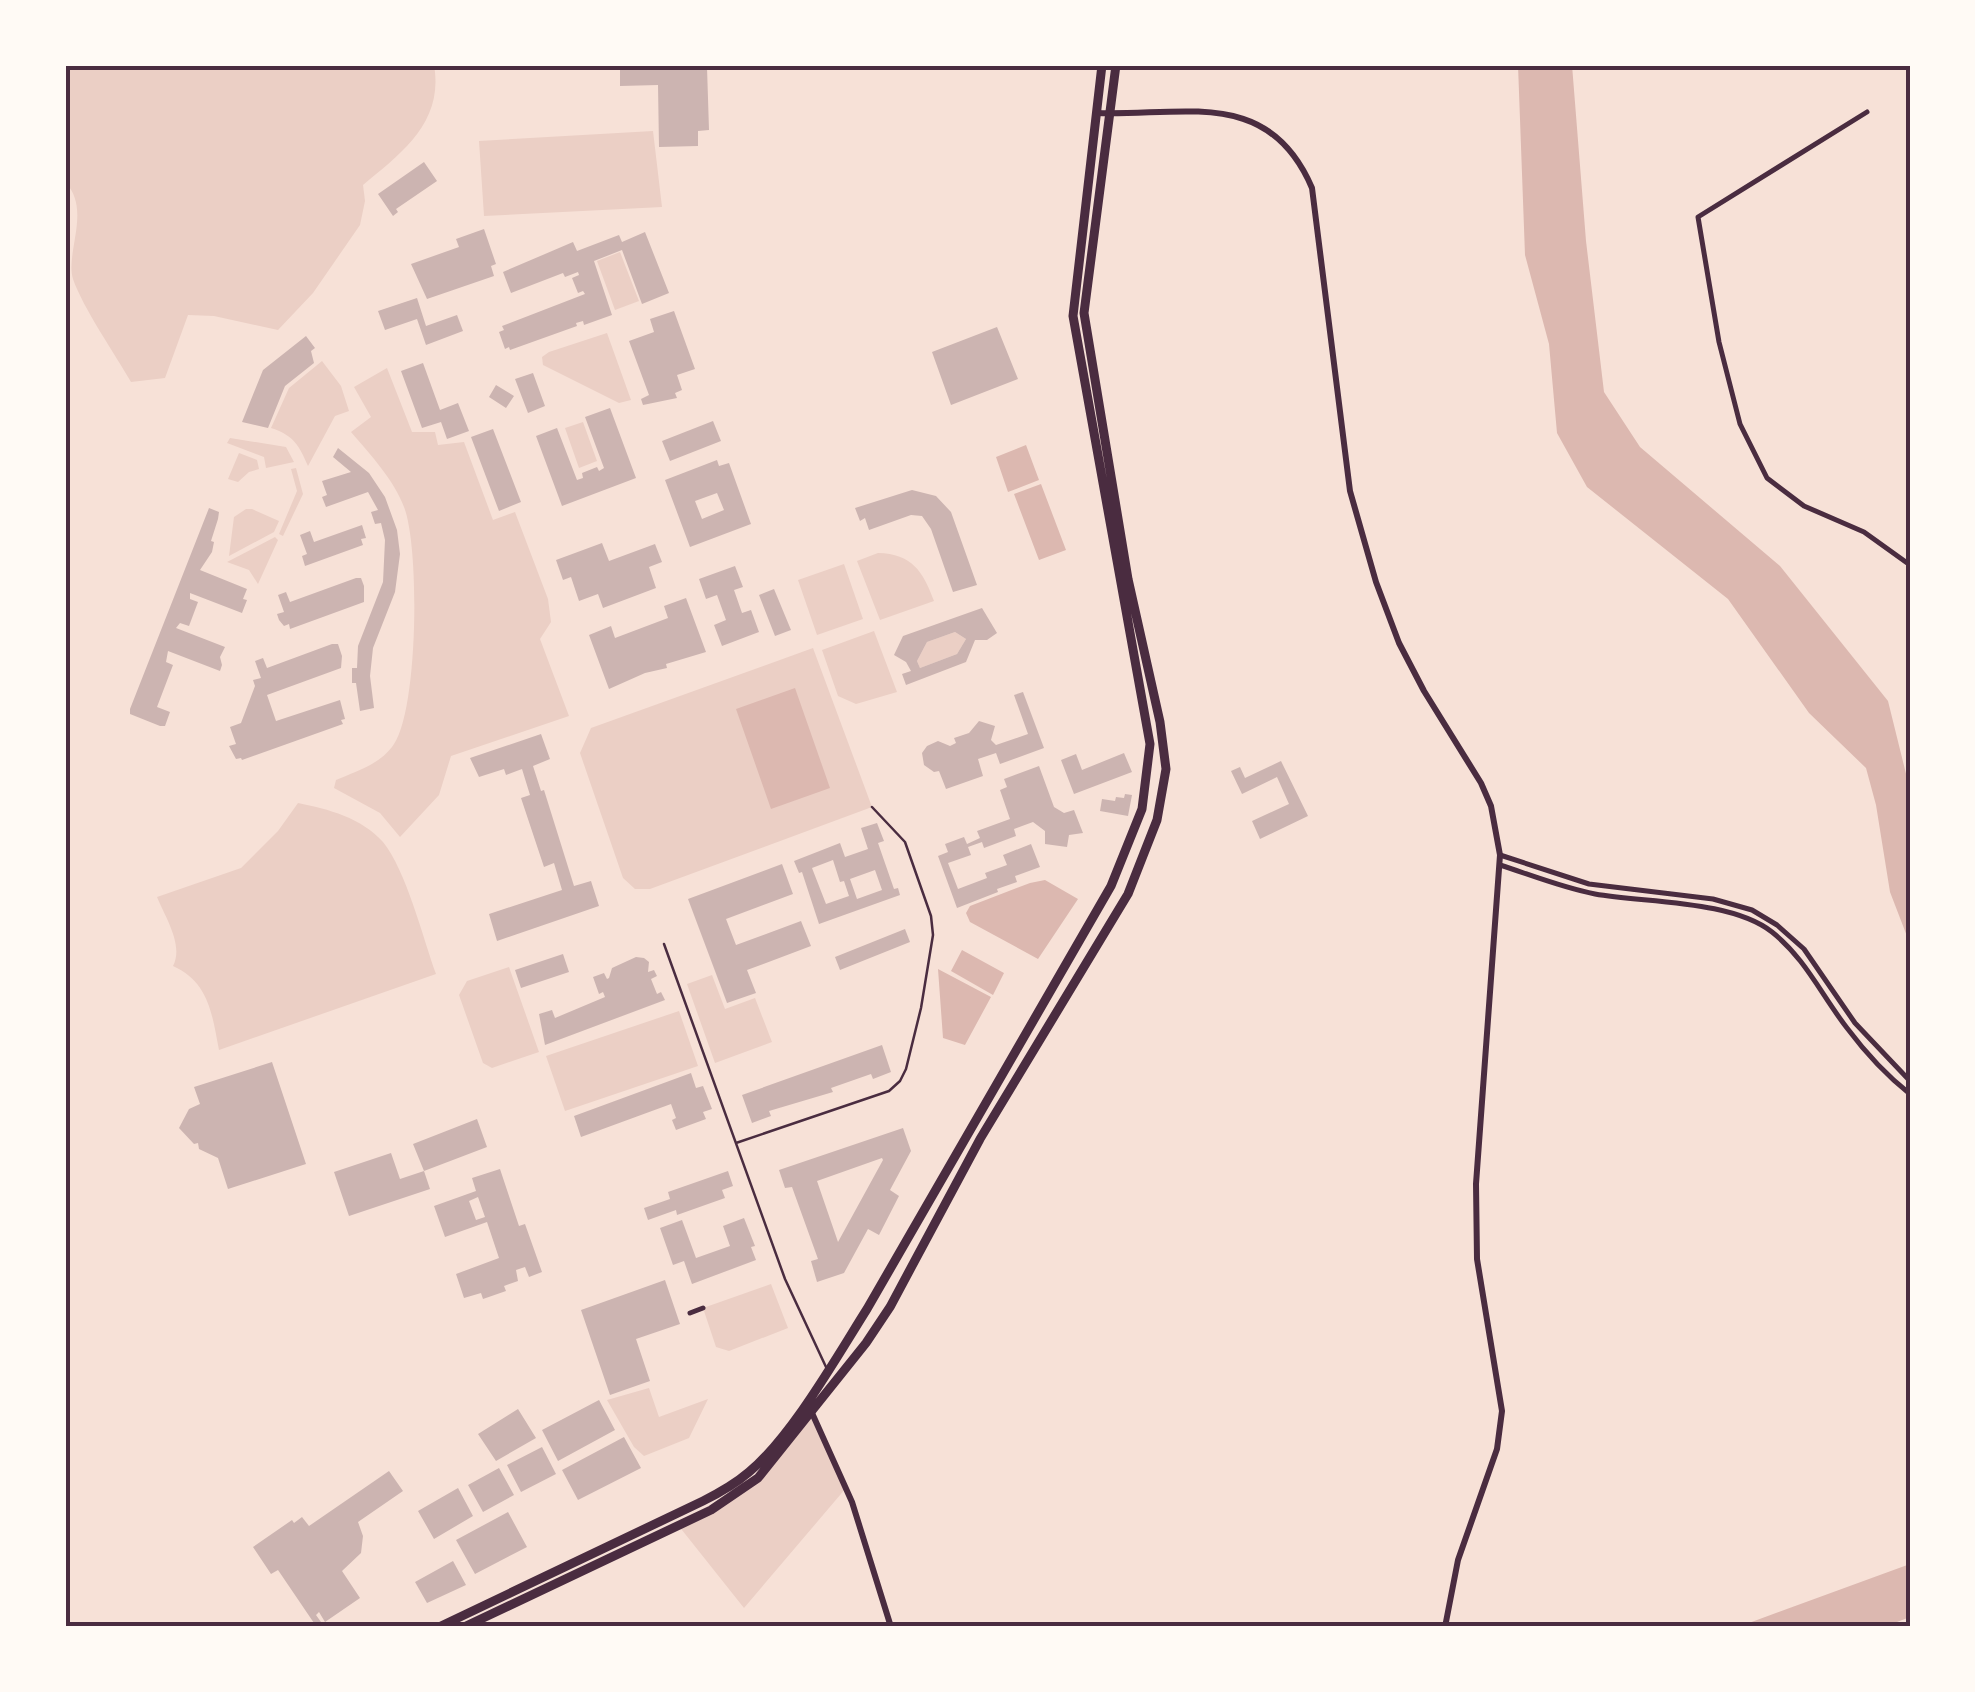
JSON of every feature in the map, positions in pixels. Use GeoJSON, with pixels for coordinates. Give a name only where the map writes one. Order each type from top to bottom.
{"type":"FeatureCollection","features":[{"type":"Feature","properties":{"kind":"highway"},"geometry":{"type":"LineString","coordinates":[[440,1627],[732,1485],[767,1454],[868,1310],[1111,886],[1142,809],[1150,744],[1073,316],[1102,65]]}},
{"type":"Feature","properties":{"kind":"highway"},"geometry":{"type":"LineString","coordinates":[[464,1627],[711,1510],[758,1478],[890,1307],[980,1139],[1128,894],[1156,820],[1166,769],[1160,722],[1128,579],[1084,313],[1116,65]]}},
{"type":"Feature","properties":{"kind":"street"},"geometry":{"type":"LineString","coordinates":[[1097,113],[1209,111],[1246,118],[1279,138],[1304,168],[1312,188],[1350,491],[1361,534],[1399,643],[1491,806],[1500,865],[1476,1184],[1477,1259],[1502,1411],[1497,1449],[1458,1560],[1445,1627]]}},
{"type":"Feature","properties":{"kind":"street"},"geometry":{"type":"LineString","coordinates":[[1867,112],[1698,217],[1719,342],[1740,424],[1767,478],[1804,506],[1864,532],[1910,565]]}},
{"type":"Feature","properties":{"kind":"street"},"geometry":{"type":"LineString","coordinates":[[1500,855],[1589,884],[1712,899],[1752,910],[1777,924],[1804,949],[1855,1024],[1910,1081]]}},
{"type":"Feature","properties":{"kind":"street"},"geometry":{"type":"LineString","coordinates":[[1500,865],[1591,893],[1748,918],[1771,931],[1796,954],[1848,1029],[1891,1079],[1910,1094]]}},
{"type":"Feature","properties":{"kind":"street"},"geometry":{"type":"LineString","coordinates":[[690,1314],[703,1308]]}},
{"type":"Feature","properties":{"kind":"street"},"geometry":{"type":"LineString","coordinates":[[812,1412],[852,1502],[891,1627]]}},
{"type":"Feature","properties":{"kind":"lane"},"geometry":{"type":"LineString","coordinates":[[736,1143],[890,1091],[906,1068],[933,936],[931,916],[905,842],[872,808]]}},
{"type":"Feature","properties":{"kind":"lane"},"geometry":{"type":"LineString","coordinates":[[664,944],[785,1279],[828,1372]]}},
{"type":"Feature","properties":{"kind":"shaded area"},"geometry":{"type":"Polygon","coordinates":[[[65,65],[434,65],[435,85],[433,103],[417,134],[363,185],[365,201],[360,225],[313,293],[278,330],[214,316],[188,315],[165,378],[131,382],[73,279],[77,205],[65,182],[65,65]]]}},
{"type":"Feature","properties":{"kind":"shaded area"},"geometry":{"type":"Polygon","coordinates":[[[1518,65],[1572,65],[1586,241],[1604,392],[1640,447],[1780,566],[1888,701],[1910,790],[1910,944],[1890,892],[1866,768],[1809,713],[1728,599],[1587,487],[1557,433],[1549,344],[1525,255],[1518,65]]]}},
{"type":"Feature","properties":{"kind":"shaded area"},"geometry":{"type":"Polygon","coordinates":[[[653,131],[662,207],[484,216],[479,141],[653,131]]]}},
{"type":"Feature","properties":{"kind":"shaded area"},"geometry":{"type":"Polygon","coordinates":[[[620,252],[639,301],[615,310],[597,261],[620,252]]]}},
{"type":"Feature","properties":{"kind":"shaded area"},"geometry":{"type":"Polygon","coordinates":[[[607,333],[631,400],[619,403],[543,365],[542,357],[549,352],[607,333]]]}},
{"type":"Feature","properties":{"kind":"shaded area"},"geometry":{"type":"Polygon","coordinates":[[[322,361],[341,386],[349,411],[335,416],[308,466],[294,442],[271,428],[289,388],[322,361]]]}},
{"type":"Feature","properties":{"kind":"shaded area"},"geometry":{"type":"Polygon","coordinates":[[[387,368],[412,432],[435,432],[438,445],[464,442],[493,520],[515,512],[548,599],[551,622],[540,639],[569,716],[451,756],[439,795],[400,837],[380,813],[334,788],[336,780],[368,766],[389,751],[402,725],[408,698],[414,628],[409,528],[394,487],[351,432],[371,417],[354,387],[387,368]]]}},
{"type":"Feature","properties":{"kind":"shaded area"},"geometry":{"type":"Polygon","coordinates":[[[583,422],[597,461],[579,468],[565,428],[583,422]]]}},
{"type":"Feature","properties":{"kind":"shaded area"},"geometry":{"type":"Polygon","coordinates":[[[230,438],[286,447],[294,462],[266,468],[264,457],[227,443],[230,438]]]}},
{"type":"Feature","properties":{"kind":"shaded area"},"geometry":{"type":"Polygon","coordinates":[[[1026,445],[1039,480],[1008,492],[996,457],[1026,445]]]}},
{"type":"Feature","properties":{"kind":"shaded area"},"geometry":{"type":"Polygon","coordinates":[[[239,453],[257,460],[259,469],[238,482],[228,479],[239,453]]]}},
{"type":"Feature","properties":{"kind":"shaded area"},"geometry":{"type":"Polygon","coordinates":[[[296,468],[303,494],[283,536],[279,534],[297,491],[291,469],[296,468]]]}},
{"type":"Feature","properties":{"kind":"shaded area"},"geometry":{"type":"Polygon","coordinates":[[[1041,484],[1066,550],[1039,560],[1014,494],[1041,484]]]}},
{"type":"Feature","properties":{"kind":"shaded area"},"geometry":{"type":"Polygon","coordinates":[[[246,509],[279,521],[274,532],[229,556],[234,517],[246,509]]]}},
{"type":"Feature","properties":{"kind":"shaded area"},"geometry":{"type":"Polygon","coordinates":[[[275,537],[278,540],[258,584],[249,570],[227,562],[275,537]]]}},
{"type":"Feature","properties":{"kind":"shaded area"},"geometry":{"type":"Polygon","coordinates":[[[878,553],[900,557],[915,566],[934,601],[880,620],[857,561],[878,553]]]}},
{"type":"Feature","properties":{"kind":"shaded area"},"geometry":{"type":"Polygon","coordinates":[[[844,564],[863,619],[817,635],[798,580],[844,564]]]}},
{"type":"Feature","properties":{"kind":"shaded area"},"geometry":{"type":"Polygon","coordinates":[[[874,631],[897,692],[856,704],[838,696],[822,650],[874,631]]]}},
{"type":"Feature","properties":{"kind":"shaded area"},"geometry":{"type":"Polygon","coordinates":[[[955,632],[966,639],[957,654],[920,668],[917,661],[927,642],[955,632]]]}},
{"type":"Feature","properties":{"kind":"shaded area"},"geometry":{"type":"Polygon","coordinates":[[[813,648],[872,807],[650,889],[635,889],[623,878],[580,753],[591,728],[813,648]]]}},
{"type":"Feature","properties":{"kind":"shaded area"},"geometry":{"type":"Polygon","coordinates":[[[795,688],[830,788],[771,809],[736,709],[795,688]]]}},
{"type":"Feature","properties":{"kind":"shaded area"},"geometry":{"type":"Polygon","coordinates":[[[298,803],[355,821],[383,842],[406,887],[436,974],[219,1050],[202,990],[173,966],[175,940],[157,897],[241,868],[278,831],[298,803]]]}},
{"type":"Feature","properties":{"kind":"shaded area"},"geometry":{"type":"Polygon","coordinates":[[[1045,880],[1078,899],[1038,959],[970,922],[966,913],[970,906],[1045,880]]]}},
{"type":"Feature","properties":{"kind":"shaded area"},"geometry":{"type":"Polygon","coordinates":[[[962,950],[1004,973],[993,995],[951,971],[962,950]]]}},
{"type":"Feature","properties":{"kind":"shaded area"},"geometry":{"type":"Polygon","coordinates":[[[509,967],[539,1052],[492,1068],[483,1063],[459,995],[467,981],[509,967]]]}},
{"type":"Feature","properties":{"kind":"shaded area"},"geometry":{"type":"Polygon","coordinates":[[[938,969],[991,997],[965,1045],[943,1038],[938,969]]]}},
{"type":"Feature","properties":{"kind":"shaded area"},"geometry":{"type":"Polygon","coordinates":[[[712,975],[725,1009],[755,998],[772,1042],[715,1063],[687,984],[712,975]]]}},
{"type":"Feature","properties":{"kind":"shaded area"},"geometry":{"type":"Polygon","coordinates":[[[679,1011],[698,1066],[565,1111],[546,1056],[679,1011]]]}},
{"type":"Feature","properties":{"kind":"shaded area"},"geometry":{"type":"Polygon","coordinates":[[[771,1284],[788,1328],[729,1351],[716,1347],[703,1308],[771,1284]]]}},
{"type":"Feature","properties":{"kind":"shaded area"},"geometry":{"type":"Polygon","coordinates":[[[649,1388],[659,1417],[708,1399],[689,1438],[644,1456],[634,1447],[607,1400],[649,1388]]]}},
{"type":"Feature","properties":{"kind":"shaded area"},"geometry":{"type":"Polygon","coordinates":[[[812,1413],[846,1488],[744,1608],[678,1525],[758,1478],[812,1413]]]}},
{"type":"Feature","properties":{"kind":"shaded area"},"geometry":{"type":"Polygon","coordinates":[[[1910,1564],[1910,1617],[1884,1627],[1738,1627],[1910,1564]]]}},
{"type":"Feature","properties":{"kind":"building"},"geometry":{"type":"Polygon","coordinates":[[[620,65],[707,67],[709,130],[698,131],[698,146],[659,147],[658,85],[620,86],[620,65]]]}},
{"type":"Feature","properties":{"kind":"building"},"geometry":{"type":"Polygon","coordinates":[[[424,162],[437,181],[396,209],[398,212],[393,216],[378,194],[424,162]]]}},
{"type":"Feature","properties":{"kind":"building"},"geometry":{"type":"Polygon","coordinates":[[[484,229],[496,264],[491,266],[494,276],[427,299],[411,264],[459,247],[456,239],[484,229]]]}},
{"type":"Feature","properties":{"kind":"building"},"geometry":{"type":"Polygon","coordinates":[[[645,232],[669,293],[642,304],[622,250],[594,261],[612,315],[584,325],[583,321],[576,323],[577,326],[505,349],[499,332],[504,330],[502,326],[585,294],[578,293],[572,278],[578,272],[565,277],[563,273],[511,293],[503,272],[573,242],[577,251],[619,235],[622,242],[645,232]]]}},
{"type":"Feature","properties":{"kind":"building"},"geometry":{"type":"Polygon","coordinates":[[[417,298],[426,326],[457,315],[463,331],[426,345],[417,319],[385,330],[378,311],[417,298]]]}},
{"type":"Feature","properties":{"kind":"building"},"geometry":{"type":"Polygon","coordinates":[[[674,311],[695,369],[677,375],[682,390],[675,393],[677,398],[643,405],[641,399],[649,395],[629,341],[654,332],[650,319],[674,311]]]}},
{"type":"Feature","properties":{"kind":"building"},"geometry":{"type":"Polygon","coordinates":[[[997,327],[1018,379],[951,405],[932,352],[997,327]]]}},
{"type":"Feature","properties":{"kind":"building"},"geometry":{"type":"Polygon","coordinates":[[[306,336],[315,348],[311,351],[314,363],[285,386],[268,428],[242,422],[263,370],[306,336]]]}},
{"type":"Feature","properties":{"kind":"building"},"geometry":{"type":"Polygon","coordinates":[[[423,363],[440,410],[458,403],[469,431],[447,439],[441,422],[422,428],[401,371],[423,363]]]}},
{"type":"Feature","properties":{"kind":"building"},"geometry":{"type":"Polygon","coordinates":[[[533,373],[545,406],[528,413],[515,379],[533,373]]]}},
{"type":"Feature","properties":{"kind":"building"},"geometry":{"type":"Polygon","coordinates":[[[496,385],[514,396],[506,408],[489,397],[496,385]]]}},
{"type":"Feature","properties":{"kind":"building"},"geometry":{"type":"Polygon","coordinates":[[[610,408],[636,478],[562,506],[536,436],[557,428],[577,480],[583,478],[582,473],[604,468],[585,417],[610,408]]]}},
{"type":"Feature","properties":{"kind":"building"},"geometry":{"type":"Polygon","coordinates":[[[713,421],[721,441],[670,461],[662,441],[713,421]]]}},
{"type":"Feature","properties":{"kind":"building"},"geometry":{"type":"Polygon","coordinates":[[[493,429],[521,502],[499,511],[471,437],[493,429]]]}},
{"type":"Feature","properties":{"kind":"building"},"geometry":{"type":"Polygon","coordinates":[[[338,448],[369,473],[385,497],[397,530],[400,554],[395,592],[373,648],[370,676],[374,708],[360,711],[352,668],[357,668],[358,646],[383,582],[385,540],[381,523],[375,524],[371,512],[378,510],[368,492],[326,507],[322,481],[351,472],[333,457],[338,448]]]}},
{"type":"Feature","properties":{"kind":"building"},"geometry":{"type":"Polygon","coordinates":[[[717,460],[719,466],[729,463],[751,524],[690,547],[665,480],[717,460]],[[717,493],[695,501],[702,519],[724,510],[717,493]]]}},
{"type":"Feature","properties":{"kind":"building"},"geometry":{"type":"Polygon","coordinates":[[[912,490],[936,496],[951,512],[977,585],[953,592],[931,529],[922,516],[911,515],[869,530],[865,518],[860,521],[855,508],[912,490]]]}},
{"type":"Feature","properties":{"kind":"building"},"geometry":{"type":"Polygon","coordinates":[[[209,508],[219,512],[218,519],[212,552],[200,570],[247,589],[243,599],[247,600],[242,613],[190,593],[190,599],[198,602],[189,626],[180,623],[176,628],[225,647],[220,657],[222,665],[220,671],[168,651],[166,662],[173,665],[157,707],[170,712],[165,726],[160,726],[130,714],[130,709],[209,508]]]}},
{"type":"Feature","properties":{"kind":"building"},"geometry":{"type":"Polygon","coordinates":[[[362,525],[366,538],[361,539],[363,545],[305,566],[302,556],[307,554],[300,535],[310,531],[314,542],[362,525]]]}},
{"type":"Feature","properties":{"kind":"building"},"geometry":{"type":"Polygon","coordinates":[[[602,543],[609,561],[655,544],[662,562],[649,567],[656,588],[603,608],[598,594],[579,601],[571,577],[563,580],[556,560],[602,543]]]}},
{"type":"Feature","properties":{"kind":"building"},"geometry":{"type":"Polygon","coordinates":[[[735,566],[743,587],[734,590],[742,613],[751,610],[759,632],[722,646],[714,625],[726,620],[717,595],[706,599],[699,579],[735,566]]]}},
{"type":"Feature","properties":{"kind":"building"},"geometry":{"type":"Polygon","coordinates":[[[361,578],[364,586],[364,602],[290,629],[289,624],[284,626],[279,620],[277,614],[284,612],[278,595],[286,592],[290,602],[361,578]]]}},
{"type":"Feature","properties":{"kind":"building"},"geometry":{"type":"Polygon","coordinates":[[[774,589],[791,630],[775,636],[759,595],[774,589]]]}},
{"type":"Feature","properties":{"kind":"building"},"geometry":{"type":"Polygon","coordinates":[[[686,598],[706,652],[666,664],[667,668],[609,689],[589,635],[611,626],[615,638],[668,618],[664,606],[686,598]]]}},
{"type":"Feature","properties":{"kind":"building"},"geometry":{"type":"Polygon","coordinates":[[[982,608],[997,633],[987,640],[975,640],[966,662],[906,685],[902,674],[911,671],[906,662],[894,655],[903,636],[982,608]],[[955,632],[927,642],[917,661],[920,668],[957,654],[966,639],[955,632]]]}},
{"type":"Feature","properties":{"kind":"building"},"geometry":{"type":"Polygon","coordinates":[[[338,644],[341,668],[267,695],[276,721],[340,700],[343,724],[236,759],[229,746],[236,744],[230,727],[241,723],[255,686],[253,680],[261,678],[255,661],[263,658],[267,668],[338,644]]]}},
{"type":"Feature","properties":{"kind":"building"},"geometry":{"type":"Polygon","coordinates":[[[1023,692],[1044,748],[1000,764],[996,753],[978,759],[983,776],[946,789],[939,771],[924,765],[922,753],[927,746],[938,741],[950,746],[956,743],[954,738],[969,733],[979,721],[995,726],[991,740],[996,745],[1028,734],[1014,695],[1023,692]]]}},
{"type":"Feature","properties":{"kind":"building"},"geometry":{"type":"Polygon","coordinates":[[[541,734],[550,759],[533,766],[541,791],[544,790],[574,886],[591,881],[599,906],[497,941],[489,914],[562,890],[554,863],[544,867],[521,798],[530,795],[522,769],[506,775],[504,769],[479,777],[470,758],[541,734]]]}},
{"type":"Feature","properties":{"kind":"building"},"geometry":{"type":"Polygon","coordinates":[[[1124,753],[1132,772],[1074,794],[1061,760],[1076,754],[1082,770],[1124,753]]]}},
{"type":"Feature","properties":{"kind":"building"},"geometry":{"type":"Polygon","coordinates":[[[1281,761],[1308,816],[1260,839],[1252,821],[1289,804],[1277,777],[1242,794],[1231,771],[1240,767],[1245,778],[1281,761]]]}},
{"type":"Feature","properties":{"kind":"building"},"geometry":{"type":"Polygon","coordinates":[[[1039,766],[1054,807],[1064,813],[1074,810],[1083,833],[1069,835],[1067,847],[1045,844],[1045,831],[1033,822],[1014,829],[1016,836],[984,848],[982,842],[968,847],[971,855],[948,863],[958,889],[987,878],[985,873],[1007,865],[1003,855],[1031,844],[1040,867],[1015,876],[1017,882],[997,889],[998,892],[957,908],[938,856],[948,852],[945,844],[964,837],[967,844],[980,838],[977,831],[1010,819],[1000,790],[1007,787],[1004,779],[1039,766]]]}},
{"type":"Feature","properties":{"kind":"building"},"geometry":{"type":"Polygon","coordinates":[[[1125,794],[1132,795],[1128,816],[1100,811],[1102,799],[1115,801],[1125,794]]]}},
{"type":"Feature","properties":{"kind":"building"},"geometry":{"type":"Polygon","coordinates":[[[877,823],[884,841],[878,843],[894,889],[898,888],[900,895],[819,924],[802,872],[799,873],[794,861],[840,843],[845,857],[868,849],[861,828],[877,823]],[[833,860],[812,868],[826,904],[849,896],[833,860]],[[875,870],[850,879],[857,899],[882,890],[875,870]]]}},
{"type":"Feature","properties":{"kind":"building"},"geometry":{"type":"Polygon","coordinates":[[[782,864],[793,894],[726,919],[736,945],[801,921],[811,946],[747,970],[756,993],[727,1003],[688,899],[782,864]]]}},
{"type":"Feature","properties":{"kind":"building"},"geometry":{"type":"Polygon","coordinates":[[[905,929],[910,942],[840,970],[835,957],[905,929]]]}},
{"type":"Feature","properties":{"kind":"building"},"geometry":{"type":"Polygon","coordinates":[[[563,954],[569,972],[521,988],[515,970],[563,954]]]}},
{"type":"Feature","properties":{"kind":"building"},"geometry":{"type":"Polygon","coordinates":[[[636,957],[649,962],[648,972],[654,970],[657,976],[651,979],[657,994],[661,992],[665,1000],[545,1045],[539,1014],[552,1010],[555,1018],[605,997],[603,992],[599,994],[593,977],[604,973],[607,979],[612,968],[636,957]]]}},
{"type":"Feature","properties":{"kind":"building"},"geometry":{"type":"Polygon","coordinates":[[[882,1045],[891,1072],[873,1079],[871,1074],[831,1088],[833,1092],[769,1111],[771,1116],[752,1123],[742,1095],[882,1045]]]}},
{"type":"Feature","properties":{"kind":"building"},"geometry":{"type":"Polygon","coordinates":[[[272,1062],[306,1164],[228,1189],[218,1158],[199,1149],[198,1143],[194,1144],[179,1128],[189,1109],[200,1104],[194,1087],[272,1062]]]}},
{"type":"Feature","properties":{"kind":"building"},"geometry":{"type":"Polygon","coordinates":[[[691,1073],[696,1088],[703,1086],[712,1109],[703,1112],[706,1119],[676,1130],[671,1104],[581,1137],[574,1116],[691,1073]]]}},
{"type":"Feature","properties":{"kind":"building"},"geometry":{"type":"Polygon","coordinates":[[[477,1119],[487,1147],[424,1171],[413,1144],[477,1119]]]}},
{"type":"Feature","properties":{"kind":"building"},"geometry":{"type":"Polygon","coordinates":[[[903,1128],[911,1151],[890,1190],[899,1196],[879,1235],[868,1229],[844,1273],[817,1282],[811,1261],[818,1259],[792,1187],[785,1188],[779,1170],[903,1128]],[[883,1160],[817,1181],[838,1242],[883,1160]]]}},
{"type":"Feature","properties":{"kind":"building"},"geometry":{"type":"Polygon","coordinates":[[[391,1153],[400,1179],[424,1171],[430,1189],[349,1216],[334,1172],[391,1153]]]}},
{"type":"Feature","properties":{"kind":"building"},"geometry":{"type":"Polygon","coordinates":[[[500,1169],[519,1226],[525,1224],[542,1272],[529,1277],[525,1267],[516,1270],[518,1281],[504,1286],[506,1291],[483,1299],[481,1293],[464,1298],[456,1274],[499,1258],[487,1222],[445,1237],[434,1206],[476,1191],[472,1178],[500,1169]],[[478,1197],[469,1201],[476,1220],[485,1217],[478,1197]]]}},
{"type":"Feature","properties":{"kind":"building"},"geometry":{"type":"Polygon","coordinates":[[[728,1171],[733,1186],[722,1190],[725,1198],[677,1215],[676,1210],[648,1220],[644,1208],[670,1199],[668,1192],[728,1171]]]}},
{"type":"Feature","properties":{"kind":"building"},"geometry":{"type":"Polygon","coordinates":[[[744,1218],[756,1260],[692,1284],[684,1261],[673,1265],[660,1228],[682,1220],[696,1258],[730,1246],[723,1226],[744,1218]]]}},
{"type":"Feature","properties":{"kind":"building"},"geometry":{"type":"Polygon","coordinates":[[[665,1280],[680,1324],[636,1339],[650,1381],[610,1395],[581,1310],[665,1280]]]}},
{"type":"Feature","properties":{"kind":"building"},"geometry":{"type":"Polygon","coordinates":[[[599,1400],[615,1430],[558,1461],[542,1430],[599,1400]]]}},
{"type":"Feature","properties":{"kind":"building"},"geometry":{"type":"Polygon","coordinates":[[[518,1409],[536,1438],[496,1461],[478,1434],[518,1409]]]}},
{"type":"Feature","properties":{"kind":"building"},"geometry":{"type":"Polygon","coordinates":[[[624,1437],[641,1468],[578,1500],[562,1470],[624,1437]]]}},
{"type":"Feature","properties":{"kind":"building"},"geometry":{"type":"Polygon","coordinates":[[[542,1447],[556,1474],[521,1492],[507,1465],[542,1447]]]}},
{"type":"Feature","properties":{"kind":"building"},"geometry":{"type":"Polygon","coordinates":[[[499,1468],[514,1495],[483,1512],[468,1485],[499,1468]]]}},
{"type":"Feature","properties":{"kind":"building"},"geometry":{"type":"Polygon","coordinates":[[[389,1471],[403,1491],[358,1522],[363,1536],[361,1553],[342,1571],[360,1598],[325,1622],[319,1612],[316,1615],[321,1622],[316,1626],[278,1570],[271,1574],[253,1547],[292,1520],[294,1523],[302,1517],[309,1526],[389,1471]]]}},
{"type":"Feature","properties":{"kind":"building"},"geometry":{"type":"Polygon","coordinates":[[[458,1488],[473,1516],[434,1539],[418,1511],[458,1488]]]}},
{"type":"Feature","properties":{"kind":"building"},"geometry":{"type":"Polygon","coordinates":[[[508,1512],[527,1547],[475,1574],[456,1540],[508,1512]]]}},
{"type":"Feature","properties":{"kind":"building"},"geometry":{"type":"Polygon","coordinates":[[[453,1561],[466,1585],[427,1603],[415,1582],[453,1561]]]}}]}
